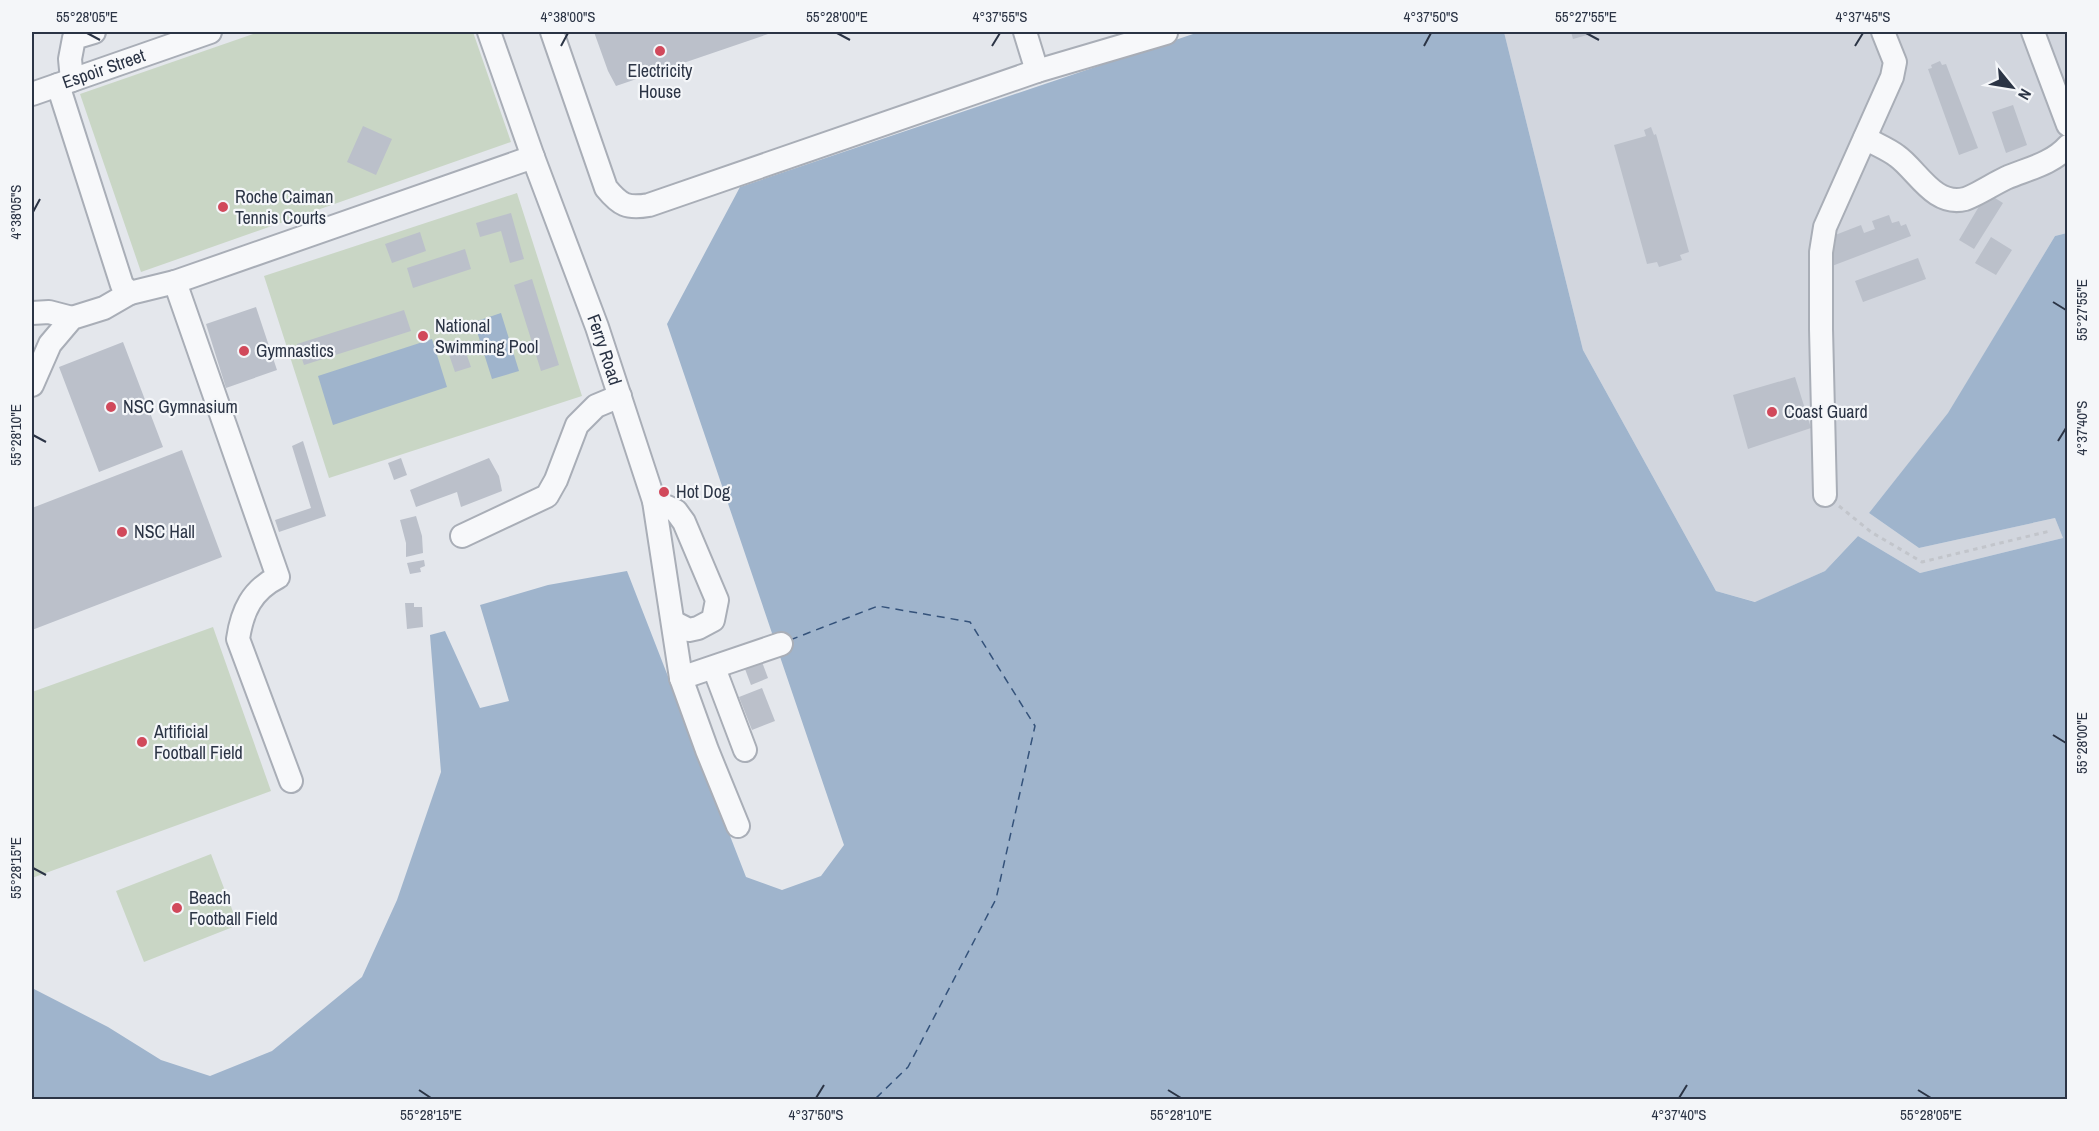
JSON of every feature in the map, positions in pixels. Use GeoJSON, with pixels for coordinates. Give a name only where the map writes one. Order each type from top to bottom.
{"type":"FeatureCollection","features":[{"type":"Feature","properties":{"kind":"street","name":"Espoir Street"},"geometry":{"type":"LineString","coordinates":[[32,94],[210,32]]}},
{"type":"Feature","properties":{"kind":"street","name":"Ferry Road"},"geometry":{"type":"LineString","coordinates":[[489,32],[597,327],[654,501],[681,678],[738,826]]}},
{"type":"Feature","properties":{"kind":"street"},"geometry":{"type":"LineString","coordinates":[[552,32],[606,188],[616,201],[632,208],[660,201],[1037,71],[1166,33]]}},
{"type":"Feature","properties":{"kind":"street"},"geometry":{"type":"LineString","coordinates":[[1025,32],[1037,71]]}},
{"type":"Feature","properties":{"kind":"street"},"geometry":{"type":"LineString","coordinates":[[1825,495],[1821,252],[1825,227],[1892,76],[1895,62],[1883,32]]}},
{"type":"Feature","properties":{"kind":"street"},"geometry":{"type":"LineString","coordinates":[[2032,32],[2067,125]]}},
{"type":"Feature","properties":{"kind":"street"},"geometry":{"type":"LineString","coordinates":[[82,34],[70,59],[65,83],[122,285],[130,293]]}},
{"type":"Feature","properties":{"kind":"street"},"geometry":{"type":"LineString","coordinates":[[1865,138],[1898,157],[1928,188],[1944,198],[1964,199],[2006,178],[2043,164],[2058,156],[2067,146]]}},
{"type":"Feature","properties":{"kind":"street"},"geometry":{"type":"LineString","coordinates":[[32,385],[50,344],[72,318],[104,308],[130,293],[175,282],[533,157]]}},
{"type":"Feature","properties":{"kind":"street"},"geometry":{"type":"LineString","coordinates":[[175,282],[278,577],[264,584],[249,603],[240,625],[238,639],[291,782]]}},
{"type":"Feature","properties":{"kind":"street"},"geometry":{"type":"LineString","coordinates":[[32,313],[50,312],[72,318]]}},
{"type":"Feature","properties":{"kind":"street"},"geometry":{"type":"LineString","coordinates":[[462,537],[547,496],[556,480],[577,425],[596,406],[620,396]]}},
{"type":"Feature","properties":{"kind":"street"},"geometry":{"type":"LineString","coordinates":[[654,501],[676,511],[684,522],[717,600],[713,620],[707,624],[689,630],[673,622]]}},
{"type":"Feature","properties":{"kind":"street"},"geometry":{"type":"LineString","coordinates":[[681,678],[781,644]]}},
{"type":"Feature","properties":{"kind":"street"},"geometry":{"type":"LineString","coordinates":[[714,668],[745,750]]}},
{"type":"Feature","properties":{"kind":"path"},"geometry":{"type":"LineString","coordinates":[[1825,495],[1871,532],[1922,562],[2050,531]]}},
{"type":"Feature","properties":{"kind":"shaded area"},"geometry":{"type":"Polygon","coordinates":[[[1504,32],[2067,32],[2067,233],[2055,236],[1948,414],[1869,513],[1919,548],[2055,518],[2063,538],[1920,573],[1858,536],[1825,571],[1756,602],[1716,591],[1583,350],[1504,32]]]}},
{"type":"Feature","properties":{"kind":"green space","name":"Roche Caiman Tennis Courts"},"geometry":{"type":"Polygon","coordinates":[[[259,32],[473,32],[511,142],[141,272],[80,94],[259,32]]]}},
{"type":"Feature","properties":{"kind":"green space","name":"National Swimming Pool"},"geometry":{"type":"Polygon","coordinates":[[[517,193],[582,396],[329,478],[264,276],[517,193]]]}},
{"type":"Feature","properties":{"kind":"green space","name":"Artificial Football Field"},"geometry":{"type":"Polygon","coordinates":[[[213,627],[271,791],[32,878],[32,692],[213,627]]]}},
{"type":"Feature","properties":{"kind":"green space","name":"Beach Football Field"},"geometry":{"type":"Polygon","coordinates":[[[211,854],[238,925],[144,962],[116,891],[211,854]]]}},
{"type":"Feature","properties":{"kind":"water"},"geometry":{"type":"Polygon","coordinates":[[[1199,32],[1504,32],[1583,350],[1716,591],[1755,602],[1825,571],[1858,536],[1920,573],[2063,538],[2055,518],[1919,548],[1869,513],[1948,413],[2055,236],[2067,233],[2067,1099],[32,1099],[32,988],[108,1027],[161,1060],[210,1076],[272,1051],[362,977],[397,900],[441,772],[430,635],[445,631],[480,708],[509,701],[480,605],[548,585],[627,571],[746,877],[782,890],[821,876],[844,845],[667,324],[740,187],[1199,32]]]}},
{"type":"Feature","properties":{"kind":"water"},"geometry":{"type":"Polygon","coordinates":[[[501,313],[519,371],[492,379],[474,322],[501,313]]]}},
{"type":"Feature","properties":{"kind":"water"},"geometry":{"type":"Polygon","coordinates":[[[432,339],[447,387],[333,425],[318,376],[432,339]]]}},
{"type":"Feature","properties":{"kind":"building","name":"Electricity House"},"geometry":{"type":"Polygon","coordinates":[[[594,32],[774,32],[616,86],[594,32]]]}},
{"type":"Feature","properties":{"kind":"building"},"geometry":{"type":"Polygon","coordinates":[[[1571,32],[1598,32],[1573,39],[1571,32]]]}},
{"type":"Feature","properties":{"kind":"building"},"geometry":{"type":"Polygon","coordinates":[[[1940,61],[1942,65],[1946,64],[1978,148],[1959,155],[1928,69],[1940,61]]]}},
{"type":"Feature","properties":{"kind":"building"},"geometry":{"type":"Polygon","coordinates":[[[2013,105],[2027,145],[2006,153],[1992,112],[2013,105]]]}},
{"type":"Feature","properties":{"kind":"building"},"geometry":{"type":"Polygon","coordinates":[[[363,126],[392,139],[376,175],[347,162],[363,126]]]}},
{"type":"Feature","properties":{"kind":"building"},"geometry":{"type":"Polygon","coordinates":[[[1651,127],[1654,135],[1656,134],[1689,252],[1680,255],[1682,260],[1659,267],[1657,262],[1647,264],[1614,145],[1646,136],[1644,130],[1651,127]]]}},
{"type":"Feature","properties":{"kind":"building"},"geometry":{"type":"Polygon","coordinates":[[[1987,193],[2003,203],[1974,249],[1959,240],[1987,193]]]}},
{"type":"Feature","properties":{"kind":"building"},"geometry":{"type":"Polygon","coordinates":[[[511,213],[524,259],[510,263],[501,231],[480,237],[476,223],[511,213]]]}},
{"type":"Feature","properties":{"kind":"building"},"geometry":{"type":"Polygon","coordinates":[[[1889,215],[1892,223],[1899,221],[1901,226],[1906,224],[1911,236],[1832,266],[1830,237],[1861,225],[1864,233],[1875,229],[1872,221],[1889,215]]]}},
{"type":"Feature","properties":{"kind":"building"},"geometry":{"type":"Polygon","coordinates":[[[420,232],[426,251],[392,263],[385,244],[420,232]]]}},
{"type":"Feature","properties":{"kind":"building"},"geometry":{"type":"Polygon","coordinates":[[[1991,237],[2012,250],[1996,275],[1975,263],[1991,237]]]}},
{"type":"Feature","properties":{"kind":"building"},"geometry":{"type":"Polygon","coordinates":[[[465,249],[471,269],[413,288],[407,268],[465,249]]]}},
{"type":"Feature","properties":{"kind":"building"},"geometry":{"type":"Polygon","coordinates":[[[1918,258],[1926,279],[1863,302],[1855,281],[1918,258]]]}},
{"type":"Feature","properties":{"kind":"building"},"geometry":{"type":"Polygon","coordinates":[[[532,279],[559,365],[541,371],[514,285],[532,279]]]}},
{"type":"Feature","properties":{"kind":"building"},"geometry":{"type":"Polygon","coordinates":[[[256,307],[277,370],[226,388],[206,324],[256,307]]]}},
{"type":"Feature","properties":{"kind":"building"},"geometry":{"type":"Polygon","coordinates":[[[404,310],[411,331],[304,365],[297,344],[404,310]]]}},
{"type":"Feature","properties":{"kind":"building","name":"NSC Gymnasium"},"geometry":{"type":"Polygon","coordinates":[[[123,342],[163,447],[99,472],[59,367],[123,342]]]}},
{"type":"Feature","properties":{"kind":"building"},"geometry":{"type":"Polygon","coordinates":[[[463,344],[471,367],[455,372],[447,349],[463,344]]]}},
{"type":"Feature","properties":{"kind":"building","name":"Coast Guard"},"geometry":{"type":"Polygon","coordinates":[[[1795,377],[1811,428],[1748,449],[1733,395],[1795,377]]]}},
{"type":"Feature","properties":{"kind":"building"},"geometry":{"type":"Polygon","coordinates":[[[303,441],[326,516],[279,532],[275,520],[311,508],[292,446],[303,441]]]}},
{"type":"Feature","properties":{"kind":"building","name":"NSC Hall"},"geometry":{"type":"Polygon","coordinates":[[[182,450],[222,557],[32,630],[32,508],[182,450]]]}},
{"type":"Feature","properties":{"kind":"building"},"geometry":{"type":"Polygon","coordinates":[[[401,458],[407,475],[394,480],[388,463],[401,458]]]}},
{"type":"Feature","properties":{"kind":"building"},"geometry":{"type":"Polygon","coordinates":[[[489,458],[499,476],[502,491],[461,507],[457,492],[416,507],[410,490],[489,458]]]}},
{"type":"Feature","properties":{"kind":"building"},"geometry":{"type":"Polygon","coordinates":[[[416,516],[422,536],[423,553],[406,557],[406,543],[400,520],[416,516]]]}},
{"type":"Feature","properties":{"kind":"building"},"geometry":{"type":"Polygon","coordinates":[[[424,560],[425,566],[420,568],[421,572],[410,574],[407,563],[424,560]]]}},
{"type":"Feature","properties":{"kind":"building"},"geometry":{"type":"Polygon","coordinates":[[[405,603],[414,603],[414,607],[422,607],[423,627],[407,629],[405,603]]]}},
{"type":"Feature","properties":{"kind":"building"},"geometry":{"type":"Polygon","coordinates":[[[762,662],[768,678],[751,685],[745,669],[762,662]]]}},
{"type":"Feature","properties":{"kind":"building"},"geometry":{"type":"Polygon","coordinates":[[[762,688],[775,721],[752,730],[739,697],[762,688]]]}},
{"type":"Feature","properties":{"kind":"ferry route"},"geometry":{"type":"LineString","coordinates":[[790,640],[878,606],[970,622],[1035,726],[996,899],[908,1067],[874,1100]]}},
{"type":"Feature","properties":{"kind":"place","name":"Electricity House"},"geometry":{"type":"Point","coordinates":[660,51]}},
{"type":"Feature","properties":{"kind":"place","name":"Roche Caiman Tennis Courts"},"geometry":{"type":"Point","coordinates":[223,207]}},
{"type":"Feature","properties":{"kind":"place","name":"National Swimming Pool"},"geometry":{"type":"Point","coordinates":[423,336]}},
{"type":"Feature","properties":{"kind":"place","name":"Gymnastics"},"geometry":{"type":"Point","coordinates":[244,351]}},
{"type":"Feature","properties":{"kind":"place","name":"NSC Gymnasium"},"geometry":{"type":"Point","coordinates":[111,407]}},
{"type":"Feature","properties":{"kind":"place","name":"Coast Guard"},"geometry":{"type":"Point","coordinates":[1772,412]}},
{"type":"Feature","properties":{"kind":"place","name":"Hot Dog"},"geometry":{"type":"Point","coordinates":[664,492]}},
{"type":"Feature","properties":{"kind":"place","name":"NSC Hall"},"geometry":{"type":"Point","coordinates":[122,532]}},
{"type":"Feature","properties":{"kind":"place","name":"Artificial Football Field"},"geometry":{"type":"Point","coordinates":[142,742]}},
{"type":"Feature","properties":{"kind":"place","name":"Beach Football Field"},"geometry":{"type":"Point","coordinates":[177,908]}}]}
